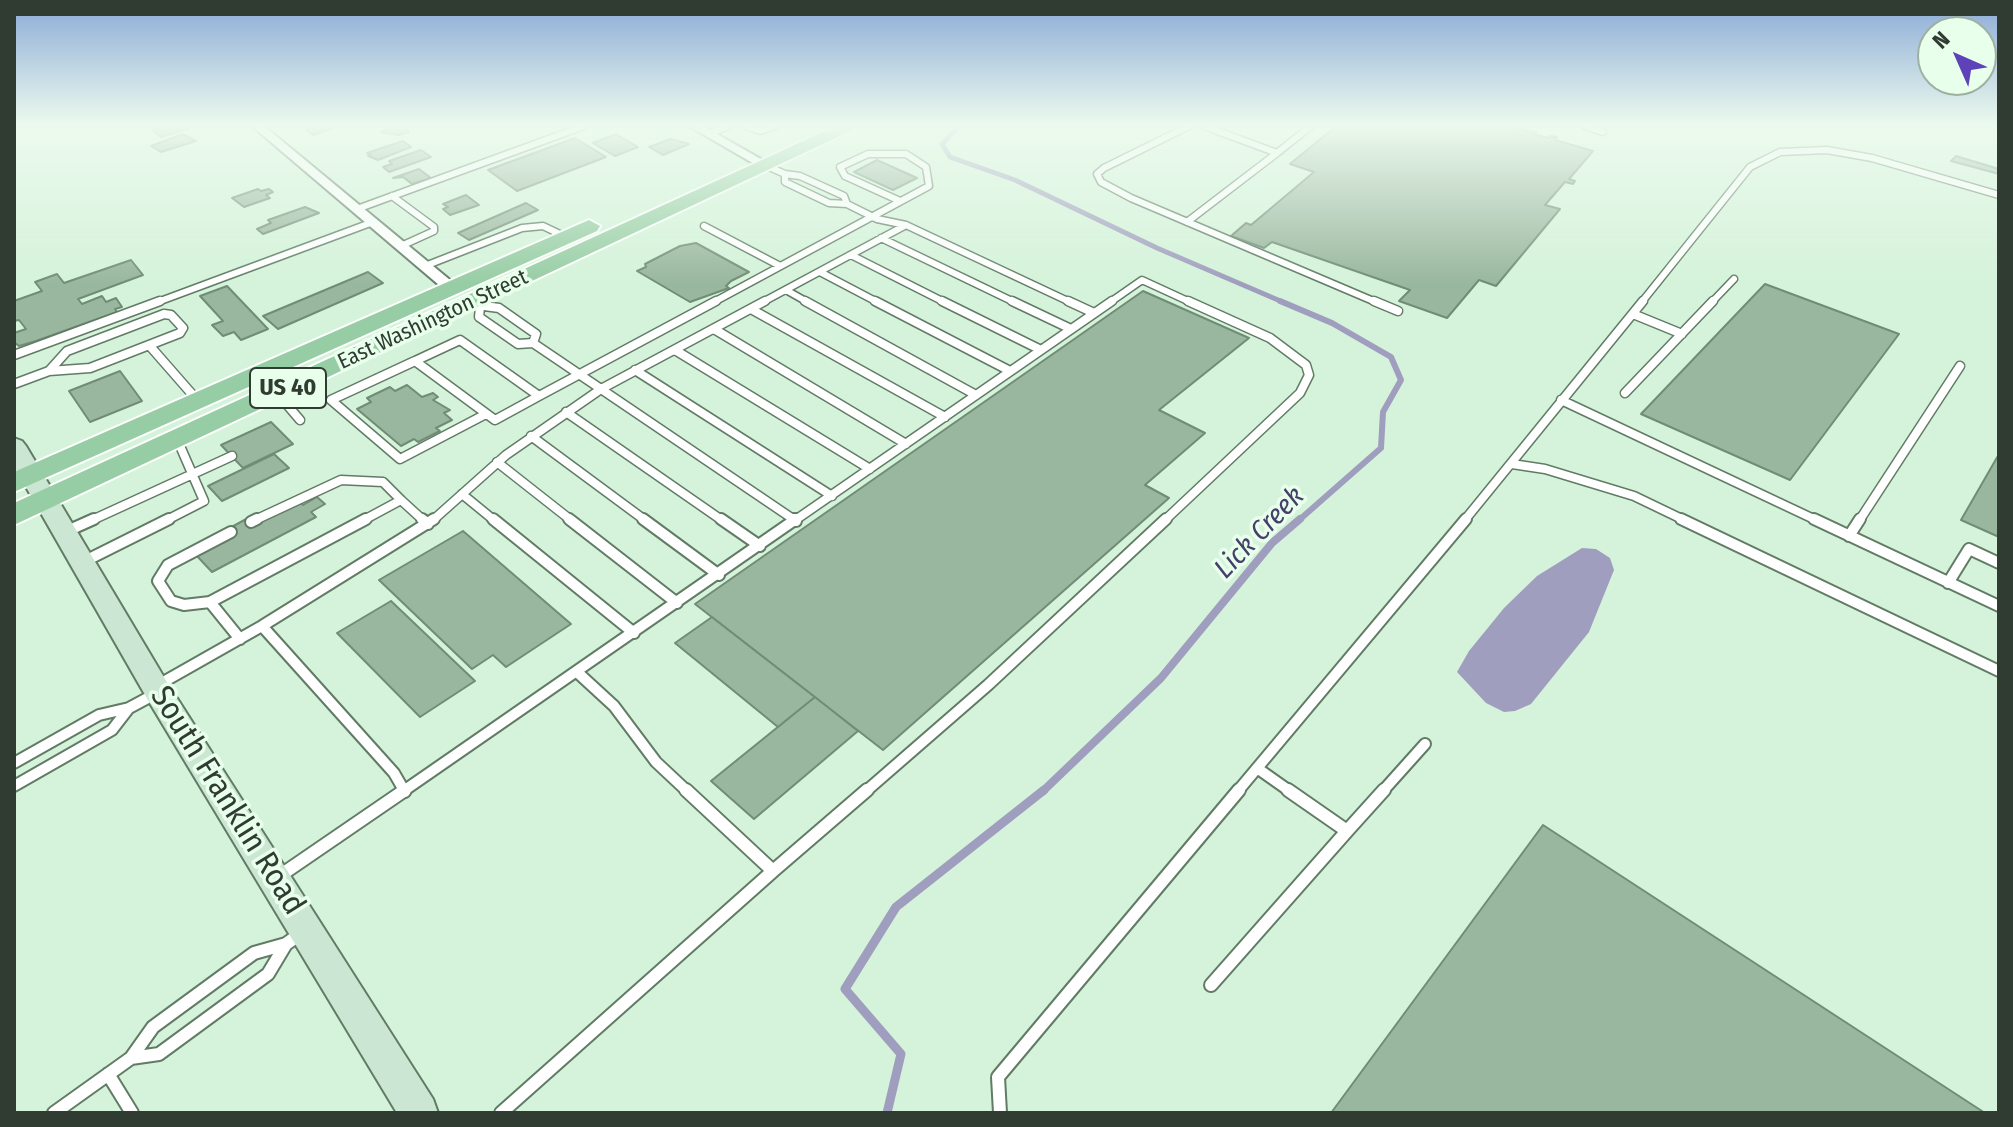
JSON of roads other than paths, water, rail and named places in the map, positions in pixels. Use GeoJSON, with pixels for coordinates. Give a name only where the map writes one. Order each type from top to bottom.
{"type":"FeatureCollection","features":[{"type":"Feature","properties":{"kind":"main road","name":"East Washington Street"},"geometry":{"type":"LineString","coordinates":[[14,515],[33,486],[198,401],[564,236],[727,179]]}},
{"type":"Feature","properties":{"kind":"main road","name":"East Washington Street"},"geometry":{"type":"LineString","coordinates":[[33,486],[177,439],[477,304],[738,179]]}},
{"type":"Feature","properties":{"kind":"main road","name":"South Franklin Road"},"geometry":{"type":"LineString","coordinates":[[14,446],[33,486],[65,532],[157,689],[275,879],[296,937],[419,1113]]}},
{"type":"Feature","properties":{"kind":"street"},"geometry":{"type":"LineString","coordinates":[[320,179],[451,288]]}},
{"type":"Feature","properties":{"kind":"lane"},"geometry":{"type":"LineString","coordinates":[[357,209],[440,179]]}},
{"type":"Feature","properties":{"kind":"lane"},"geometry":{"type":"LineString","coordinates":[[781,179],[829,203],[847,204],[872,216],[906,225],[1094,313]]}},
{"type":"Feature","properties":{"kind":"lane"},"geometry":{"type":"LineString","coordinates":[[806,179],[844,196],[847,204]]}},
{"type":"Feature","properties":{"kind":"lane"},"geometry":{"type":"LineString","coordinates":[[851,179],[900,201]]}},
{"type":"Feature","properties":{"kind":"lane"},"geometry":{"type":"LineString","coordinates":[[415,361],[495,420],[929,186],[928,179]]}},
{"type":"Feature","properties":{"kind":"lane"},"geometry":{"type":"LineString","coordinates":[[1099,179],[1131,198],[1398,311]]}},
{"type":"Feature","properties":{"kind":"lane"},"geometry":{"type":"LineString","coordinates":[[1187,222],[1244,179]]}},
{"type":"Feature","properties":{"kind":"lane"},"geometry":{"type":"LineString","coordinates":[[1000,1113],[998,1077],[1512,464],[1741,179]]}},
{"type":"Feature","properties":{"kind":"lane"},"geometry":{"type":"LineString","coordinates":[[1941,179],[1999,195]]}},
{"type":"Feature","properties":{"kind":"lane"},"geometry":{"type":"LineString","coordinates":[[392,196],[434,227],[434,231],[401,246]]}},
{"type":"Feature","properties":{"kind":"lane"},"geometry":{"type":"LineString","coordinates":[[14,355],[373,222]]}},
{"type":"Feature","properties":{"kind":"lane"},"geometry":{"type":"LineString","coordinates":[[14,786],[112,730],[129,708],[157,689],[428,524],[497,462],[601,389],[906,225]]}},
{"type":"Feature","properties":{"kind":"lane"},"geometry":{"type":"LineString","coordinates":[[425,266],[522,228],[543,226],[564,236]]}},
{"type":"Feature","properties":{"kind":"lane"},"geometry":{"type":"LineString","coordinates":[[704,226],[780,266]]}},
{"type":"Feature","properties":{"kind":"lane"},"geometry":{"type":"LineString","coordinates":[[881,238],[1071,329]]}},
{"type":"Feature","properties":{"kind":"lane"},"geometry":{"type":"LineString","coordinates":[[851,255],[1041,350]]}},
{"type":"Feature","properties":{"kind":"lane"},"geometry":{"type":"LineString","coordinates":[[820,272],[1010,371]]}},
{"type":"Feature","properties":{"kind":"lane"},"geometry":{"type":"LineString","coordinates":[[1625,393],[1734,279]]}},
{"type":"Feature","properties":{"kind":"lane"},"geometry":{"type":"LineString","coordinates":[[275,879],[1142,280],[1270,338],[1294,353],[1306,365],[1309,375],[1300,393],[988,685],[501,1113]]}},
{"type":"Feature","properties":{"kind":"lane"},"geometry":{"type":"LineString","coordinates":[[786,290],[976,395]]}},
{"type":"Feature","properties":{"kind":"lane"},"geometry":{"type":"LineString","coordinates":[[533,343],[536,334],[499,308],[477,304],[479,317],[518,344],[533,343],[796,521]]}},
{"type":"Feature","properties":{"kind":"lane"},"geometry":{"type":"LineString","coordinates":[[751,309],[945,417]]}},
{"type":"Feature","properties":{"kind":"lane"},"geometry":{"type":"LineString","coordinates":[[14,384],[49,371],[90,368],[180,333],[183,328],[171,315],[164,314],[67,351],[49,371]]}},
{"type":"Feature","properties":{"kind":"lane"},"geometry":{"type":"LineString","coordinates":[[1633,314],[1682,334]]}},
{"type":"Feature","properties":{"kind":"lane"},"geometry":{"type":"LineString","coordinates":[[714,329],[906,444]]}},
{"type":"Feature","properties":{"kind":"lane"},"geometry":{"type":"LineString","coordinates":[[486,414],[400,459],[331,400],[460,340],[539,396]]}},
{"type":"Feature","properties":{"kind":"lane"},"geometry":{"type":"LineString","coordinates":[[149,345],[198,401]]}},
{"type":"Feature","properties":{"kind":"lane"},"geometry":{"type":"LineString","coordinates":[[675,350],[870,469]]}},
{"type":"Feature","properties":{"kind":"lane"},"geometry":{"type":"LineString","coordinates":[[1849,536],[1960,366]]}},
{"type":"Feature","properties":{"kind":"lane"},"geometry":{"type":"LineString","coordinates":[[635,370],[832,496]]}},
{"type":"Feature","properties":{"kind":"lane"},"geometry":{"type":"LineString","coordinates":[[277,393],[300,420]]}},
{"type":"Feature","properties":{"kind":"lane"},"geometry":{"type":"LineString","coordinates":[[1561,400],[1999,606]]}},
{"type":"Feature","properties":{"kind":"lane"},"geometry":{"type":"LineString","coordinates":[[566,412],[760,546]]}},
{"type":"Feature","properties":{"kind":"lane"},"geometry":{"type":"LineString","coordinates":[[531,436],[719,575]]}},
{"type":"Feature","properties":{"kind":"lane"},"geometry":{"type":"LineString","coordinates":[[83,562],[204,501],[177,439]]}},
{"type":"Feature","properties":{"kind":"lane"},"geometry":{"type":"LineString","coordinates":[[65,532],[232,456]]}},
{"type":"Feature","properties":{"kind":"lane"},"geometry":{"type":"LineString","coordinates":[[497,462],[677,603]]}},
{"type":"Feature","properties":{"kind":"lane"},"geometry":{"type":"LineString","coordinates":[[1512,464],[1557,472],[1634,496],[1999,671]]}},
{"type":"Feature","properties":{"kind":"lane"},"geometry":{"type":"LineString","coordinates":[[251,522],[341,480],[383,482],[428,524]]}},
{"type":"Feature","properties":{"kind":"lane"},"geometry":{"type":"LineString","coordinates":[[462,494],[634,633]]}},
{"type":"Feature","properties":{"kind":"lane"},"geometry":{"type":"LineString","coordinates":[[231,532],[168,565],[158,581],[171,601],[184,605],[210,602],[401,500]]}},
{"type":"Feature","properties":{"kind":"lane"},"geometry":{"type":"LineString","coordinates":[[1948,583],[1969,549],[1999,563]]}},
{"type":"Feature","properties":{"kind":"lane"},"geometry":{"type":"LineString","coordinates":[[210,602],[240,639]]}},
{"type":"Feature","properties":{"kind":"lane"},"geometry":{"type":"LineString","coordinates":[[262,626],[394,773],[405,792]]}},
{"type":"Feature","properties":{"kind":"lane"},"geometry":{"type":"LineString","coordinates":[[577,672],[614,706],[656,762],[773,871]]}},
{"type":"Feature","properties":{"kind":"lane"},"geometry":{"type":"LineString","coordinates":[[14,763],[99,715],[129,708]]}},
{"type":"Feature","properties":{"kind":"lane"},"geometry":{"type":"LineString","coordinates":[[1211,985],[1425,744]]}},
{"type":"Feature","properties":{"kind":"lane"},"geometry":{"type":"LineString","coordinates":[[1257,768],[1347,831]]}},
{"type":"Feature","properties":{"kind":"lane"},"geometry":{"type":"LineString","coordinates":[[131,1058],[159,1054],[256,983],[268,974],[296,937]]}},
{"type":"Feature","properties":{"kind":"lane"},"geometry":{"type":"LineString","coordinates":[[54,1113],[131,1058],[153,1027],[254,953],[296,937]]}},
{"type":"Feature","properties":{"kind":"lane"},"geometry":{"type":"LineString","coordinates":[[108,1074],[132,1113]]}},
{"type":"Feature","properties":{"kind":"water"},"geometry":{"type":"Polygon","coordinates":[[[1582,548],[1596,549],[1610,558],[1614,570],[1589,632],[1531,704],[1504,712],[1486,703],[1457,672],[1469,651],[1504,608],[1537,576],[1582,548]]]}},
{"type":"Feature","properties":{"kind":"waterway","name":"Lick Creek"},"geometry":{"type":"LineString","coordinates":[[1011,179],[1157,248],[1285,303]]}},
{"type":"Feature","properties":{"kind":"waterway","name":"Lick Creek"},"geometry":{"type":"LineString","coordinates":[[1280,301],[1332,323],[1391,357],[1401,380],[1383,412],[1381,448],[1298,521]]}},
{"type":"Feature","properties":{"kind":"waterway","name":"Lick Creek"},"geometry":{"type":"LineString","coordinates":[[1042,792],[1161,678],[1272,543],[1300,519]]}},
{"type":"Feature","properties":{"kind":"waterway","name":"Lick Creek"},"geometry":{"type":"LineString","coordinates":[[887,1113],[901,1054],[845,989],[896,907],[1044,790]]}}]}
